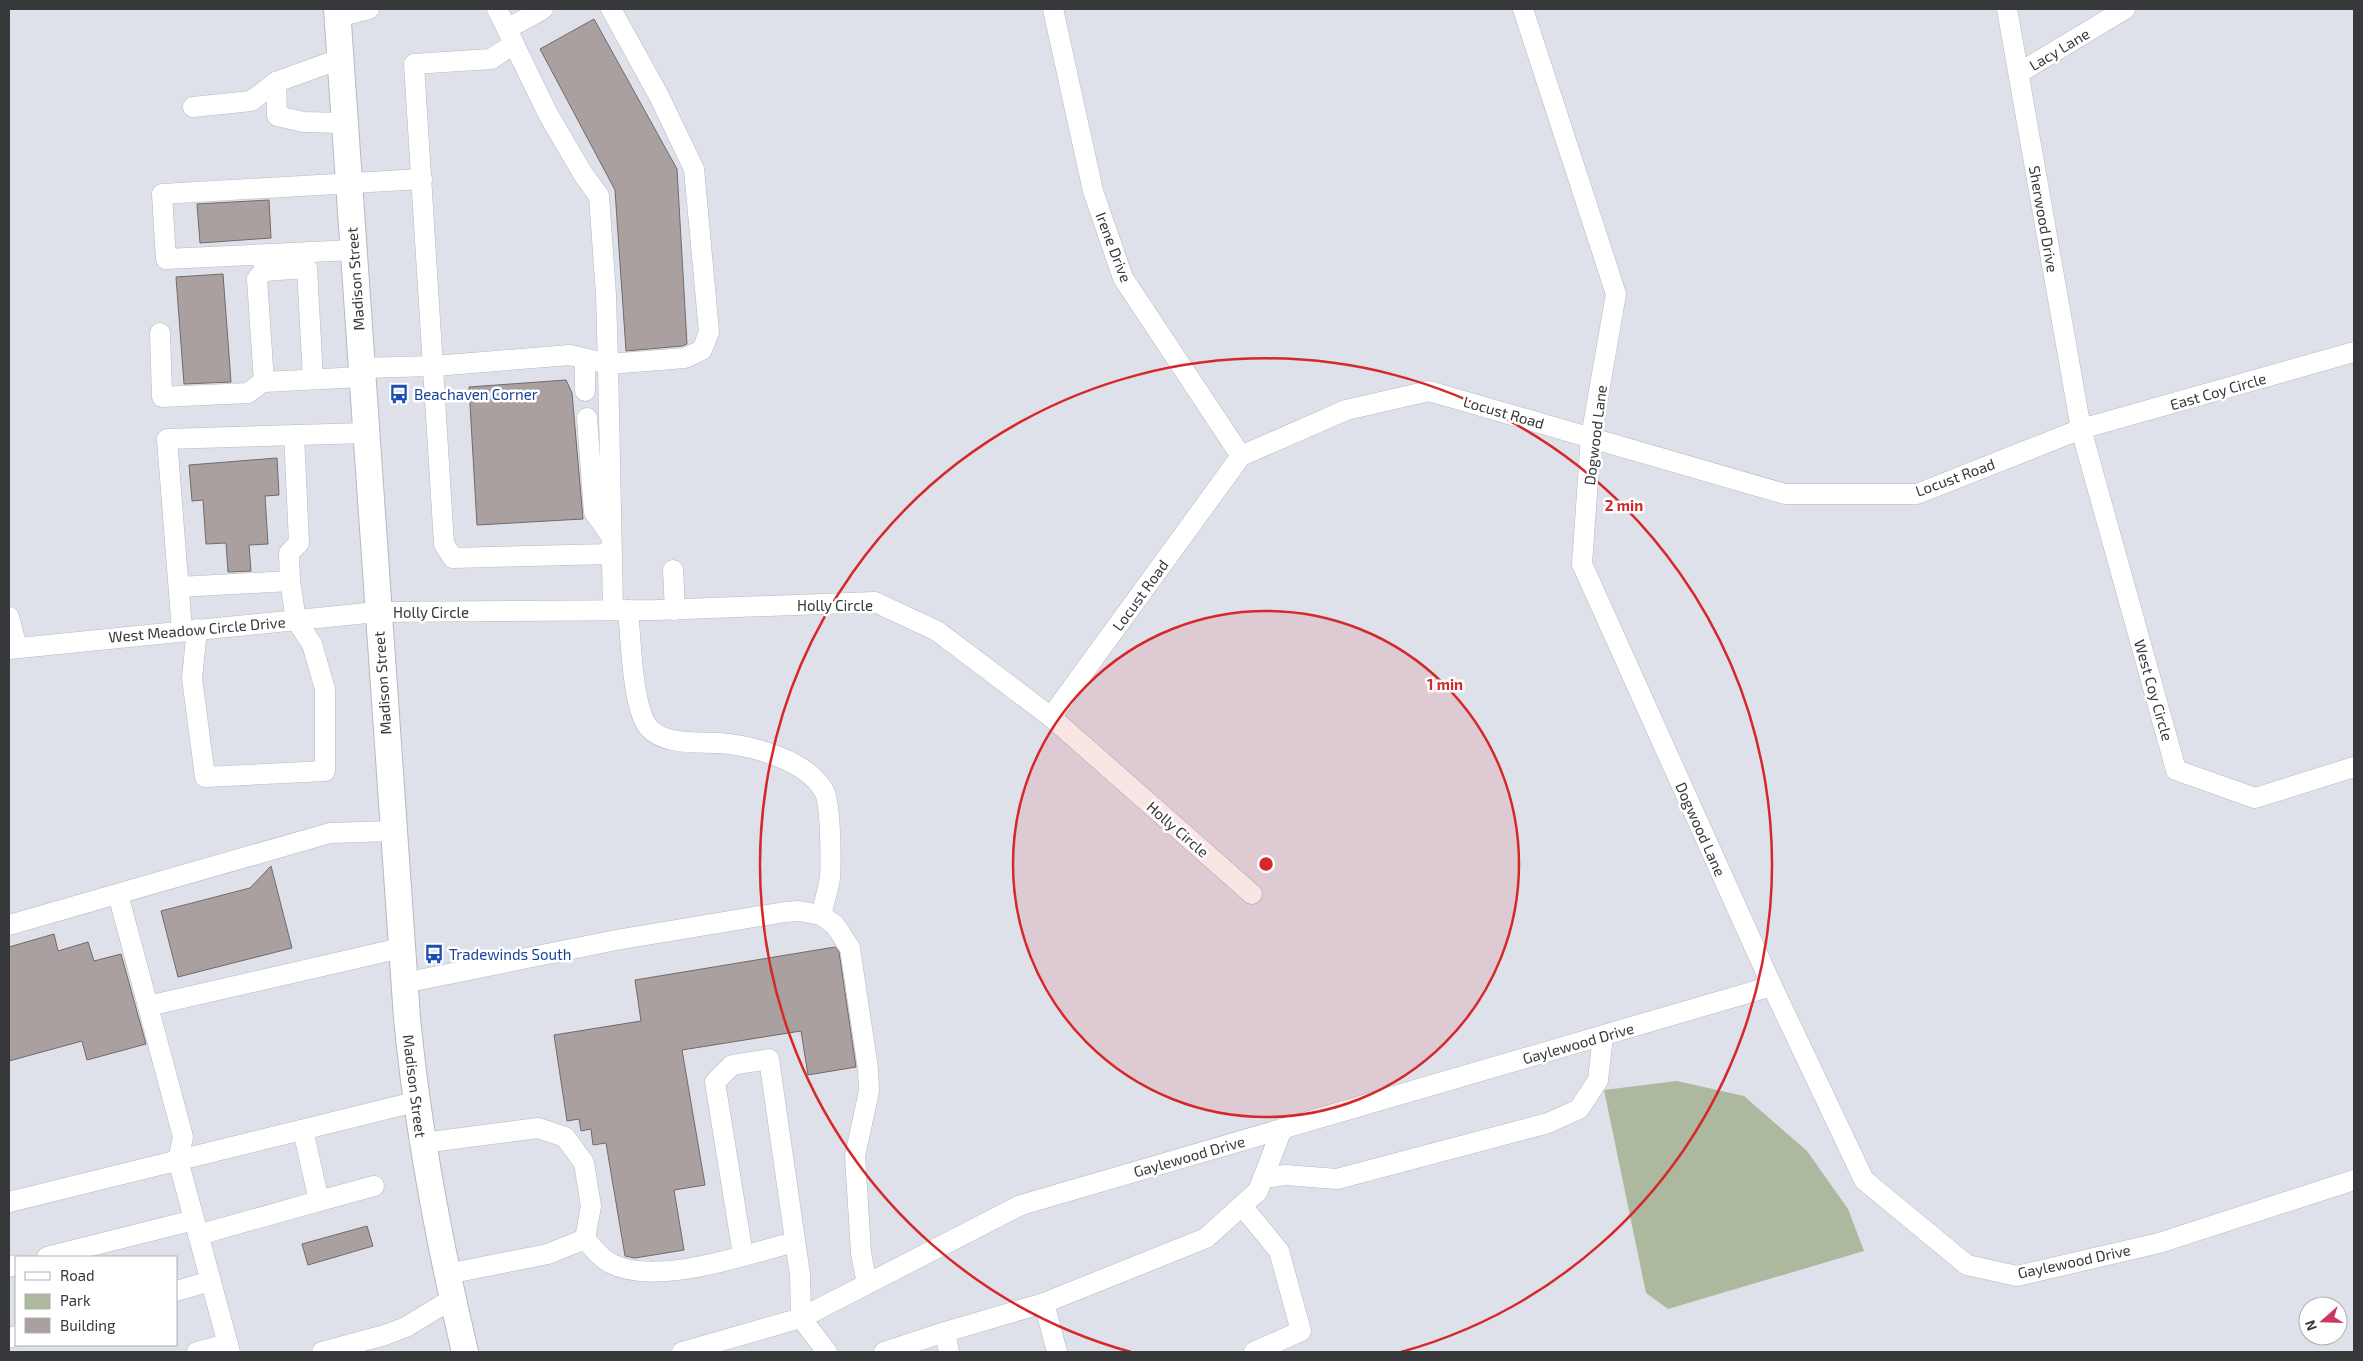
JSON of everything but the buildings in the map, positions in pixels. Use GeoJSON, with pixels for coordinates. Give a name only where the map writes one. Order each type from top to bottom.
{"type":"FeatureCollection","features":[{"type":"Feature","properties":{"kind":"main road","name":"Madison Street"},"geometry":{"type":"LineString","coordinates":[[337,13],[392,831],[415,1102],[446,1274],[465,1352]]}},
{"type":"Feature","properties":{"kind":"street"},"geometry":{"type":"LineString","coordinates":[[337,13],[369,9]]}},
{"type":"Feature","properties":{"kind":"street"},"geometry":{"type":"LineString","coordinates":[[497,9],[548,114],[583,174],[599,196],[606,295],[611,545],[638,708],[649,728],[660,736],[678,741],[724,743],[773,753],[816,779],[826,793],[830,836],[830,879],[821,915]]}},
{"type":"Feature","properties":{"kind":"street"},"geometry":{"type":"LineString","coordinates":[[543,9],[510,36],[491,59],[414,64],[444,544],[453,558],[611,545]]}},
{"type":"Feature","properties":{"kind":"street"},"geometry":{"type":"LineString","coordinates":[[264,380],[264,382],[313,380],[361,372],[570,356],[608,364],[685,358],[702,350],[709,332],[694,169],[659,96],[612,9]]}},
{"type":"Feature","properties":{"kind":"street","name":"Irene Drive"},"geometry":{"type":"LineString","coordinates":[[1053,9],[1093,190],[1124,278],[1241,456]]}},
{"type":"Feature","properties":{"kind":"street","name":"Dogwood Lane"},"geometry":{"type":"LineString","coordinates":[[1523,9],[1616,294],[1591,437],[1582,564],[1772,986]]}},
{"type":"Feature","properties":{"kind":"street","name":"Sherwood Drive"},"geometry":{"type":"LineString","coordinates":[[2006,9],[2019,73],[2081,429]]}},
{"type":"Feature","properties":{"kind":"street","name":"Lacy Lane"},"geometry":{"type":"LineString","coordinates":[[2019,73],[2125,9]]}},
{"type":"Feature","properties":{"kind":"street"},"geometry":{"type":"LineString","coordinates":[[193,107],[251,101],[276,82],[340,59]]}},
{"type":"Feature","properties":{"kind":"street"},"geometry":{"type":"LineString","coordinates":[[276,82],[278,116],[304,122],[344,123]]}},
{"type":"Feature","properties":{"kind":"street"},"geometry":{"type":"LineString","coordinates":[[313,380],[307,268],[264,263],[166,259],[162,194],[422,179]]}},
{"type":"Feature","properties":{"kind":"street"},"geometry":{"type":"LineString","coordinates":[[264,263],[353,250]]}},
{"type":"Feature","properties":{"kind":"street"},"geometry":{"type":"LineString","coordinates":[[264,263],[257,279],[264,380]]}},
{"type":"Feature","properties":{"kind":"street"},"geometry":{"type":"LineString","coordinates":[[160,333],[162,397],[248,393],[264,380]]}},
{"type":"Feature","properties":{"kind":"street","name":"East Coy Circle"},"geometry":{"type":"LineString","coordinates":[[2081,429],[2354,352]]}},
{"type":"Feature","properties":{"kind":"street"},"geometry":{"type":"LineString","coordinates":[[585,359],[585,391]]}},
{"type":"Feature","properties":{"kind":"street","name":"Locust Road"},"geometry":{"type":"LineString","coordinates":[[1051,717],[1241,456],[1346,410],[1429,391],[1785,494],[1917,494],[2081,429]]}},
{"type":"Feature","properties":{"kind":"street"},"geometry":{"type":"LineString","coordinates":[[587,418],[594,512],[611,545]]}},
{"type":"Feature","properties":{"kind":"street","name":"West Coy Circle"},"geometry":{"type":"LineString","coordinates":[[2081,429],[2176,770],[2255,798],[2354,767]]}},
{"type":"Feature","properties":{"kind":"street"},"geometry":{"type":"LineString","coordinates":[[294,435],[300,543],[289,553],[290,581],[296,620],[312,644],[325,689],[325,771],[205,777],[192,678],[190,630],[179,587],[167,439],[294,435],[365,433]]}},
{"type":"Feature","properties":{"kind":"street"},"geometry":{"type":"LineString","coordinates":[[673,570],[675,610]]}},
{"type":"Feature","properties":{"kind":"street"},"geometry":{"type":"LineString","coordinates":[[179,587],[290,581]]}},
{"type":"Feature","properties":{"kind":"street","name":"Holly Circle"},"geometry":{"type":"LineString","coordinates":[[377,612],[675,610],[875,602],[937,631],[1051,717],[1252,894]]}},
{"type":"Feature","properties":{"kind":"street","name":"West Meadow Circle Drive"},"geometry":{"type":"LineString","coordinates":[[13,648],[377,612]]}},
{"type":"Feature","properties":{"kind":"street"},"geometry":{"type":"LineString","coordinates":[[9,618],[13,648]]}},
{"type":"Feature","properties":{"kind":"street"},"geometry":{"type":"LineString","coordinates":[[9,926],[330,833],[392,831]]}},
{"type":"Feature","properties":{"kind":"street"},"geometry":{"type":"LineString","coordinates":[[118,894],[183,1137],[178,1160],[229,1348],[198,1352]]}},
{"type":"Feature","properties":{"kind":"street"},"geometry":{"type":"LineString","coordinates":[[404,983],[616,940],[785,912],[800,911],[821,915],[835,925],[850,948],[868,1069],[869,1091],[855,1156],[861,1253],[867,1284]]}},
{"type":"Feature","properties":{"kind":"street"},"geometry":{"type":"LineString","coordinates":[[148,1006],[401,948]]}},
{"type":"Feature","properties":{"kind":"street","name":"Gaylewood Drive"},"geometry":{"type":"LineString","coordinates":[[682,1352],[801,1318],[1021,1205],[1772,986],[1864,1180],[1968,1265],[2017,1276],[2159,1243],[2354,1180]]}},
{"type":"Feature","properties":{"kind":"street"},"geometry":{"type":"LineString","coordinates":[[1263,1178],[1285,1175],[1337,1179],[1556,1120],[1579,1110],[1598,1080],[1603,1036]]}},
{"type":"Feature","properties":{"kind":"street"},"geometry":{"type":"LineString","coordinates":[[743,1255],[715,1082],[732,1065],[769,1059],[800,1275],[801,1318],[827,1352]]}},
{"type":"Feature","properties":{"kind":"street"},"geometry":{"type":"LineString","coordinates":[[9,1202],[415,1102]]}},
{"type":"Feature","properties":{"kind":"street"},"geometry":{"type":"LineString","coordinates":[[422,1143],[538,1128],[565,1136],[584,1163],[591,1206],[585,1239]]}},
{"type":"Feature","properties":{"kind":"street"},"geometry":{"type":"LineString","coordinates":[[884,1352],[1044,1303],[1206,1238],[1258,1191],[1282,1129]]}},
{"type":"Feature","properties":{"kind":"street"},"geometry":{"type":"LineString","coordinates":[[303,1130],[319,1201]]}},
{"type":"Feature","properties":{"kind":"street"},"geometry":{"type":"LineString","coordinates":[[53,1256],[196,1228],[319,1201],[374,1186]]}},
{"type":"Feature","properties":{"kind":"street"},"geometry":{"type":"LineString","coordinates":[[1242,1206],[1279,1250],[1301,1331],[1254,1352]]}},
{"type":"Feature","properties":{"kind":"street"},"geometry":{"type":"LineString","coordinates":[[585,1239],[608,1262],[631,1271],[672,1271],[794,1242]]}},
{"type":"Feature","properties":{"kind":"street"},"geometry":{"type":"LineString","coordinates":[[446,1274],[548,1254],[585,1239]]}},
{"type":"Feature","properties":{"kind":"street"},"geometry":{"type":"LineString","coordinates":[[178,1290],[211,1282]]}},
{"type":"Feature","properties":{"kind":"street"},"geometry":{"type":"LineString","coordinates":[[322,1352],[387,1344],[406,1327],[452,1299]]}},
{"type":"Feature","properties":{"kind":"street"},"geometry":{"type":"LineString","coordinates":[[1044,1303],[1057,1352]]}},
{"type":"Feature","properties":{"kind":"street"},"geometry":{"type":"LineString","coordinates":[[945,1332],[949,1352]]}},
{"type":"Feature","properties":{"kind":"green space"},"geometry":{"type":"Polygon","coordinates":[[[1677,1081],[1744,1096],[1807,1151],[1848,1209],[1864,1251],[1668,1309],[1646,1293],[1604,1090],[1677,1081]]]}},
{"type":"Feature","properties":{"kind":"place","name":"Beachaven Corner"},"geometry":{"type":"Point","coordinates":[399,394]}},
{"type":"Feature","properties":{"kind":"place","name":"Tradewinds South"},"geometry":{"type":"Point","coordinates":[434,954]}}]}
